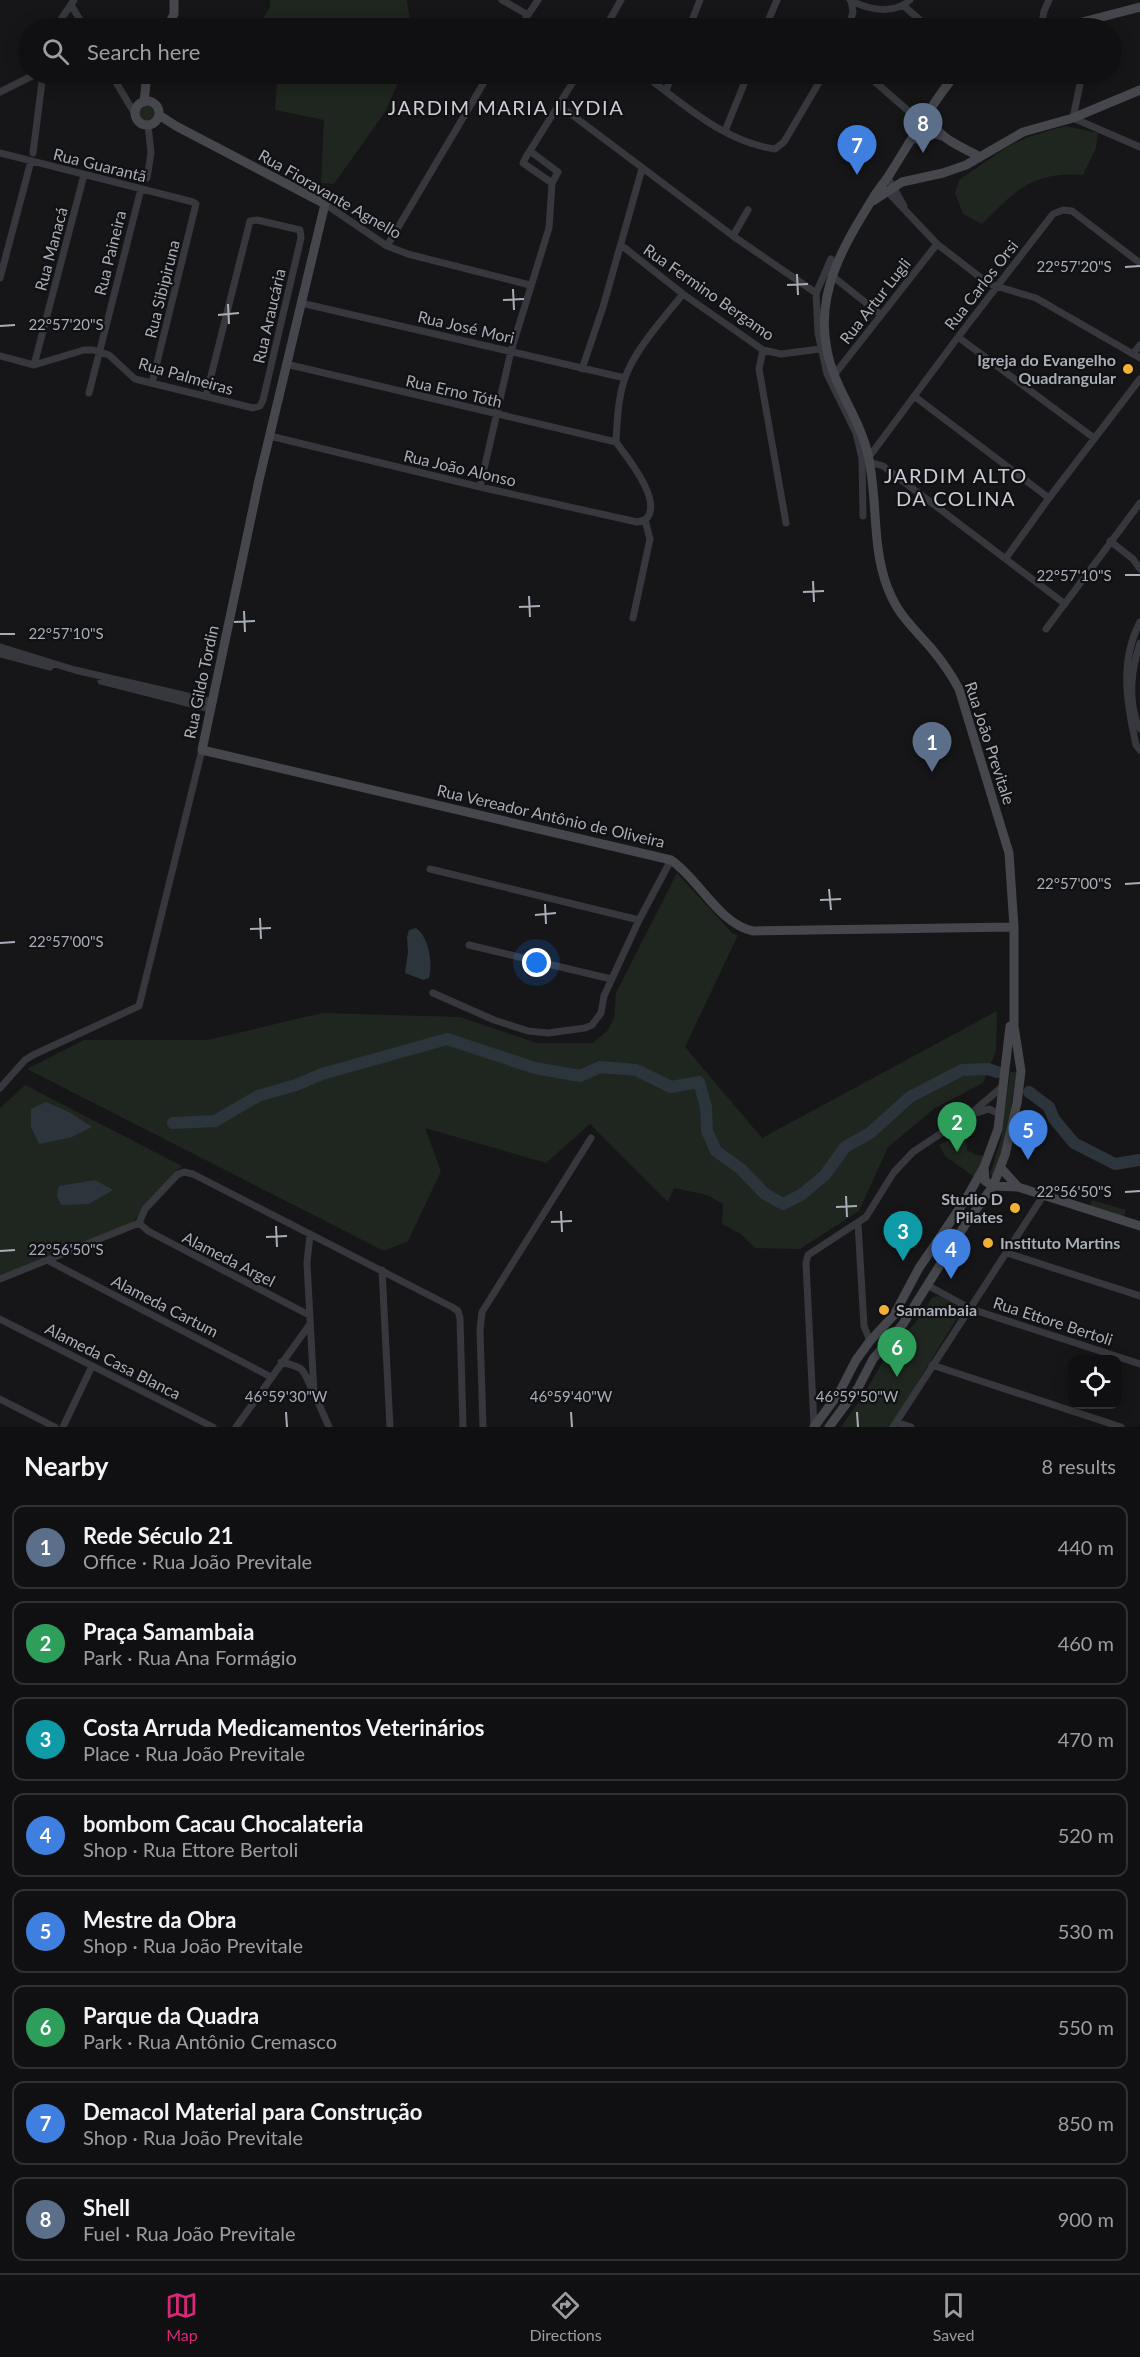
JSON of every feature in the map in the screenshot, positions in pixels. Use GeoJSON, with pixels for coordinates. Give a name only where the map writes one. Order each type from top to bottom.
{"type":"FeatureCollection","features":[{"type":"Feature","properties":{"kind":"main road"},"geometry":{"type":"LineString","coordinates":[[172,18],[174,0]]}},
{"type":"Feature","properties":{"kind":"main road"},"geometry":{"type":"LineString","coordinates":[[1110,18],[1140,7]]}},
{"type":"Feature","properties":{"kind":"main road"},"geometry":{"type":"LineString","coordinates":[[144,102],[146,84]]}},
{"type":"Feature","properties":{"kind":"main road"},"geometry":{"type":"LineString","coordinates":[[949,84],[928,111],[923,127],[980,157]]}},
{"type":"Feature","properties":{"kind":"main road"},"geometry":{"type":"LineString","coordinates":[[891,185],[943,173],[966,165],[1023,132],[1072,118],[1140,90]]}},
{"type":"Feature","properties":{"kind":"main road"},"geometry":{"type":"LineString","coordinates":[[144,102],[155,104],[159,115],[155,122],[148,125],[138,121],[135,114],[138,106],[144,102]]}},
{"type":"Feature","properties":{"kind":"main road"},"geometry":{"type":"LineString","coordinates":[[928,111],[933,128],[942,136]]}},
{"type":"Feature","properties":{"kind":"main road","name":"Rua Fioravante Agnello"},"geometry":{"type":"LineString","coordinates":[[159,115],[325,204]]}},
{"type":"Feature","properties":{"kind":"main road","name":"Rua João Previtale"},"geometry":{"type":"LineString","coordinates":[[891,185],[902,161],[923,127]]}},
{"type":"Feature","properties":{"kind":"main road","name":"Rua João Previtale"},"geometry":{"type":"LineString","coordinates":[[829,1427],[858,1388],[873,1359],[903,1324],[965,1225],[993,1186],[1017,1103],[1021,1071],[1014,1026],[1014,927],[1009,853],[959,689],[949,671],[901,613],[892,598],[882,570],[874,521],[869,460],[861,431],[834,375],[826,349],[826,312],[831,275],[854,229],[869,205],[891,185],[923,127]]}},
{"type":"Feature","properties":{"kind":"main road","name":"Rua Gildo Tordin"},"geometry":{"type":"LineString","coordinates":[[202,750],[286,364],[325,204]]}},
{"type":"Feature","properties":{"kind":"main road","name":"Rua Vereador Antônio de Oliveira"},"geometry":{"type":"LineString","coordinates":[[202,750],[671,860],[681,867],[731,923],[742,929],[753,931],[1014,927]]}},
{"type":"Feature","properties":{"kind":"main road","name":"Rua João Previtale"},"geometry":{"type":"LineString","coordinates":[[814,1426],[839,1393],[856,1360],[894,1315],[919,1268],[966,1199],[984,1167],[993,1146],[1000,1114],[1013,1006]]}},
{"type":"Feature","properties":{"kind":"main road"},"geometry":{"type":"LineString","coordinates":[[1005,1067],[1014,1064],[1021,1071]]}},
{"type":"Feature","properties":{"kind":"main road"},"geometry":{"type":"LineString","coordinates":[[984,1167],[985,1181],[993,1186],[1018,1187],[1140,1226]]}},
{"type":"Feature","properties":{"kind":"main road"},"geometry":{"type":"LineString","coordinates":[[1000,1167],[1018,1187]]}},
{"type":"Feature","properties":{"kind":"street"},"geometry":{"type":"LineString","coordinates":[[502,0],[528,15]]}},
{"type":"Feature","properties":{"kind":"street"},"geometry":{"type":"LineString","coordinates":[[526,18],[538,0]]}},
{"type":"Feature","properties":{"kind":"street"},"geometry":{"type":"LineString","coordinates":[[611,18],[621,0]]}},
{"type":"Feature","properties":{"kind":"street"},"geometry":{"type":"LineString","coordinates":[[693,18],[700,0]]}},
{"type":"Feature","properties":{"kind":"street"},"geometry":{"type":"LineString","coordinates":[[769,18],[777,0]]}},
{"type":"Feature","properties":{"kind":"street"},"geometry":{"type":"LineString","coordinates":[[850,0],[863,7],[875,9],[907,3],[920,18]]}},
{"type":"Feature","properties":{"kind":"street"},"geometry":{"type":"LineString","coordinates":[[850,0],[854,12],[852,18]]}},
{"type":"Feature","properties":{"kind":"street"},"geometry":{"type":"LineString","coordinates":[[1043,18],[1049,0]]}},
{"type":"Feature","properties":{"kind":"street"},"geometry":{"type":"LineString","coordinates":[[62,18],[72,2]]}},
{"type":"Feature","properties":{"kind":"street"},"geometry":{"type":"LineString","coordinates":[[72,2],[80,18]]}},
{"type":"Feature","properties":{"kind":"street"},"geometry":{"type":"LineString","coordinates":[[0,92],[18,83]]}},
{"type":"Feature","properties":{"kind":"street"},"geometry":{"type":"LineString","coordinates":[[33,153],[42,84]]}},
{"type":"Feature","properties":{"kind":"street"},"geometry":{"type":"LineString","coordinates":[[117,84],[135,114]]}},
{"type":"Feature","properties":{"kind":"street"},"geometry":{"type":"LineString","coordinates":[[387,246],[483,84]]}},
{"type":"Feature","properties":{"kind":"street"},"geometry":{"type":"LineString","coordinates":[[552,183],[523,164],[572,84]]}},
{"type":"Feature","properties":{"kind":"street"},"geometry":{"type":"LineString","coordinates":[[657,84],[708,123],[761,147],[775,149],[784,142],[818,84]]}},
{"type":"Feature","properties":{"kind":"street"},"geometry":{"type":"LineString","coordinates":[[666,91],[668,84]]}},
{"type":"Feature","properties":{"kind":"street"},"geometry":{"type":"LineString","coordinates":[[725,131],[744,84]]}},
{"type":"Feature","properties":{"kind":"street"},"geometry":{"type":"LineString","coordinates":[[877,84],[923,127]]}},
{"type":"Feature","properties":{"kind":"street"},"geometry":{"type":"LineString","coordinates":[[1080,84],[1072,118],[1140,147]]}},
{"type":"Feature","properties":{"kind":"street"},"geometry":{"type":"LineString","coordinates":[[559,105],[733,236],[816,293]]}},
{"type":"Feature","properties":{"kind":"street"},"geometry":{"type":"LineString","coordinates":[[147,178],[151,153],[148,125]]}},
{"type":"Feature","properties":{"kind":"street"},"geometry":{"type":"LineString","coordinates":[[480,487],[511,351],[549,228],[552,183],[558,171],[530,151]]}},
{"type":"Feature","properties":{"kind":"street","name":"Rua Guarantã"},"geometry":{"type":"LineString","coordinates":[[0,153],[193,202]]}},
{"type":"Feature","properties":{"kind":"street"},"geometry":{"type":"LineString","coordinates":[[0,278],[31,161]]}},
{"type":"Feature","properties":{"kind":"street"},"geometry":{"type":"LineString","coordinates":[[582,369],[642,169]]}},
{"type":"Feature","properties":{"kind":"street","name":"Rua Manacá"},"geometry":{"type":"LineString","coordinates":[[34,364],[84,175]]}},
{"type":"Feature","properties":{"kind":"street"},"geometry":{"type":"LineString","coordinates":[[891,185],[908,214],[937,244],[971,272],[996,288],[1036,297],[1137,356],[1140,345]]}},
{"type":"Feature","properties":{"kind":"street","name":"Rua Paineira"},"geometry":{"type":"LineString","coordinates":[[89,393],[141,189]]}},
{"type":"Feature","properties":{"kind":"street","name":"Rua Sibipiruna"},"geometry":{"type":"LineString","coordinates":[[152,383],[196,207],[193,202]]}},
{"type":"Feature","properties":{"kind":"street","name":"Rua Fioravante Agnello"},"geometry":{"type":"LineString","coordinates":[[325,204],[387,246],[428,261],[530,285]]}},
{"type":"Feature","properties":{"kind":"street"},"geometry":{"type":"LineString","coordinates":[[733,236],[748,210]]}},
{"type":"Feature","properties":{"kind":"street","name":"Rua Carlos Orsi"},"geometry":{"type":"LineString","coordinates":[[869,460],[958,337],[1053,214],[1063,210],[1072,211],[1140,263]]}},
{"type":"Feature","properties":{"kind":"street","name":"Rua Araucária"},"geometry":{"type":"LineString","coordinates":[[206,396],[250,221],[256,220],[300,230],[301,238],[263,400]]}},
{"type":"Feature","properties":{"kind":"street","name":"Rua Artur Lugli"},"geometry":{"type":"LineString","coordinates":[[834,375],[937,244]]}},
{"type":"Feature","properties":{"kind":"street","name":"Rua Fermino Bergamo"},"geometry":{"type":"LineString","coordinates":[[621,245],[683,294],[763,350],[781,354],[820,350]]}},
{"type":"Feature","properties":{"kind":"street"},"geometry":{"type":"LineString","coordinates":[[831,259],[816,293],[820,350],[827,375],[856,433],[862,458],[863,516]]}},
{"type":"Feature","properties":{"kind":"street"},"geometry":{"type":"LineString","coordinates":[[831,275],[880,314]]}},
{"type":"Feature","properties":{"kind":"street"},"geometry":{"type":"LineString","coordinates":[[633,618],[650,539],[645,520],[649,517],[651,510],[642,479],[616,442],[616,426],[625,378],[648,340],[683,294]]}},
{"type":"Feature","properties":{"kind":"street","name":"Rua José Mori"},"geometry":{"type":"LineString","coordinates":[[301,303],[625,378]]}},
{"type":"Feature","properties":{"kind":"street"},"geometry":{"type":"LineString","coordinates":[[958,337],[1094,438]]}},
{"type":"Feature","properties":{"kind":"street"},"geometry":{"type":"LineString","coordinates":[[0,356],[34,364],[84,350],[99,351]]}},
{"type":"Feature","properties":{"kind":"street"},"geometry":{"type":"LineString","coordinates":[[763,350],[759,369],[786,523]]}},
{"type":"Feature","properties":{"kind":"street","name":"Rua Palmeiras"},"geometry":{"type":"LineString","coordinates":[[99,351],[109,354],[135,379],[253,408],[260,406],[263,400]]}},
{"type":"Feature","properties":{"kind":"street","name":"Rua Erno Tóth"},"geometry":{"type":"LineString","coordinates":[[286,364],[616,442]]}},
{"type":"Feature","properties":{"kind":"street"},"geometry":{"type":"LineString","coordinates":[[1006,558],[1140,379]]}},
{"type":"Feature","properties":{"kind":"street"},"geometry":{"type":"LineString","coordinates":[[914,396],[1049,498]]}},
{"type":"Feature","properties":{"kind":"street","name":"Rua João Alonso"},"geometry":{"type":"LineString","coordinates":[[270,436],[480,487],[637,522],[645,520]]}},
{"type":"Feature","properties":{"kind":"street"},"geometry":{"type":"LineString","coordinates":[[869,460],[883,466],[1065,604]]}},
{"type":"Feature","properties":{"kind":"street"},"geometry":{"type":"LineString","coordinates":[[1046,629],[1140,502]]}},
{"type":"Feature","properties":{"kind":"street"},"geometry":{"type":"LineString","coordinates":[[1110,542],[1133,560],[1140,569]]}},
{"type":"Feature","properties":{"kind":"street"},"geometry":{"type":"LineString","coordinates":[[1140,622],[1130,652],[1126,689],[1136,745],[1140,750]]}},
{"type":"Feature","properties":{"kind":"street"},"geometry":{"type":"LineString","coordinates":[[1140,643],[1133,670],[1131,692],[1140,729]]}},
{"type":"Feature","properties":{"kind":"street"},"geometry":{"type":"LineString","coordinates":[[0,647],[75,670],[212,706]]}},
{"type":"Feature","properties":{"kind":"street"},"geometry":{"type":"LineString","coordinates":[[0,654],[212,706]]}},
{"type":"Feature","properties":{"kind":"street","name":"Rua Gildo Tordin"},"geometry":{"type":"LineString","coordinates":[[0,1088],[33,1054],[139,1006],[202,750]]}},
{"type":"Feature","properties":{"kind":"street"},"geometry":{"type":"LineString","coordinates":[[433,993],[494,1020],[528,1031],[548,1033],[592,1025],[601,1013],[604,996],[639,920],[671,860]]}},
{"type":"Feature","properties":{"kind":"street"},"geometry":{"type":"LineString","coordinates":[[430,869],[639,920]]}},
{"type":"Feature","properties":{"kind":"street"},"geometry":{"type":"LineString","coordinates":[[470,945],[612,980]]}},
{"type":"Feature","properties":{"kind":"street"},"geometry":{"type":"LineString","coordinates":[[814,1426],[806,1263],[808,1255],[858,1223],[872,1211],[902,1161],[968,1116],[1003,1086]]}},
{"type":"Feature","properties":{"kind":"street"},"geometry":{"type":"LineString","coordinates":[[968,1116],[989,1109],[1000,1114]]}},
{"type":"Feature","properties":{"kind":"street"},"geometry":{"type":"LineString","coordinates":[[483,1427],[480,1330],[482,1312],[591,1138]]}},
{"type":"Feature","properties":{"kind":"street"},"geometry":{"type":"LineString","coordinates":[[0,1279],[139,1223],[150,1204],[173,1179],[184,1172],[193,1174],[458,1311],[463,1427]]}},
{"type":"Feature","properties":{"kind":"street"},"geometry":{"type":"LineString","coordinates":[[911,1427],[894,1425],[1043,1196]]}},
{"type":"Feature","properties":{"kind":"street","name":"Alameda Argel"},"geometry":{"type":"LineString","coordinates":[[139,1223],[148,1231],[309,1315]]}},
{"type":"Feature","properties":{"kind":"street"},"geometry":{"type":"LineString","coordinates":[[858,1223],[864,1326],[870,1341]]}},
{"type":"Feature","properties":{"kind":"street"},"geometry":{"type":"LineString","coordinates":[[310,1234],[307,1263],[314,1393]]}},
{"type":"Feature","properties":{"kind":"street"},"geometry":{"type":"LineString","coordinates":[[1007,1253],[1140,1296]]}},
{"type":"Feature","properties":{"kind":"street","name":"Alameda Cartum"},"geometry":{"type":"LineString","coordinates":[[47,1260],[271,1377]]}},
{"type":"Feature","properties":{"kind":"street"},"geometry":{"type":"LineString","coordinates":[[382,1270],[390,1427]]}},
{"type":"Feature","properties":{"kind":"street","name":"Rua Ettore Bertoli"},"geometry":{"type":"LineString","coordinates":[[927,1285],[971,1309],[1140,1364]]}},
{"type":"Feature","properties":{"kind":"street","name":"Alameda Casa Blanca"},"geometry":{"type":"LineString","coordinates":[[0,1319],[213,1427]]}},
{"type":"Feature","properties":{"kind":"street"},"geometry":{"type":"LineString","coordinates":[[247,1427],[238,1424],[310,1324]]}},
{"type":"Feature","properties":{"kind":"street"},"geometry":{"type":"LineString","coordinates":[[281,1362],[291,1363],[300,1368],[314,1393],[328,1427]]}},
{"type":"Feature","properties":{"kind":"street"},"geometry":{"type":"LineString","coordinates":[[932,1365],[1121,1427]]}},
{"type":"Feature","properties":{"kind":"street"},"geometry":{"type":"LineString","coordinates":[[63,1427],[92,1366]]}},
{"type":"Feature","properties":{"kind":"street"},"geometry":{"type":"LineString","coordinates":[[0,1399],[55,1427]]}},
{"type":"Feature","properties":{"kind":"shaded area"},"geometry":{"type":"Polygon","coordinates":[[[270,0],[407,0],[410,18],[264,18],[270,7],[270,0]]]}},
{"type":"Feature","properties":{"kind":"shaded area"},"geometry":{"type":"Polygon","coordinates":[[[277,84],[398,84],[385,112],[334,184],[321,183],[324,120],[275,110],[277,84]]]}},
{"type":"Feature","properties":{"kind":"shaded area"},"geometry":{"type":"Polygon","coordinates":[[[143,105],[149,105],[154,113],[152,119],[143,121],[138,116],[138,110],[143,105]]]}},
{"type":"Feature","properties":{"kind":"shaded area"},"geometry":{"type":"Polygon","coordinates":[[[1065,126],[1098,133],[1096,148],[1083,175],[1050,176],[1037,180],[1015,193],[982,224],[963,214],[955,193],[959,180],[1007,147],[1028,137],[1065,126]]]}},
{"type":"Feature","properties":{"kind":"shaded area"},"geometry":{"type":"Polygon","coordinates":[[[677,873],[732,933],[738,935],[685,1047],[762,1138],[997,1011],[996,1051],[983,1083],[935,1108],[888,1147],[859,1211],[800,1249],[755,1248],[741,1234],[722,1224],[723,1204],[707,1195],[674,1188],[668,1202],[590,1124],[546,1163],[425,1128],[441,1171],[408,1241],[384,1251],[27,1069],[84,1040],[208,1040],[322,1013],[460,1017],[537,1043],[593,1043],[608,1030],[614,1018],[616,993],[677,873]]]}},
{"type":"Feature","properties":{"kind":"shaded area"},"geometry":{"type":"Polygon","coordinates":[[[416,928],[427,944],[430,958],[429,978],[423,980],[405,973],[408,952],[407,937],[409,930],[416,928]]]}},
{"type":"Feature","properties":{"kind":"shaded area"},"geometry":{"type":"Polygon","coordinates":[[[1010,1072],[1017,1072],[1003,1153],[994,1177],[990,1174],[1001,1139],[1010,1072]]]}},
{"type":"Feature","properties":{"kind":"shaded area"},"geometry":{"type":"Polygon","coordinates":[[[25,1085],[182,1166],[133,1222],[0,1278],[0,1108],[25,1085]]]}},
{"type":"Feature","properties":{"kind":"shaded area"},"geometry":{"type":"Polygon","coordinates":[[[46,1102],[69,1112],[92,1127],[72,1137],[39,1144],[31,1127],[31,1109],[46,1102]]]}},
{"type":"Feature","properties":{"kind":"shaded area"},"geometry":{"type":"Polygon","coordinates":[[[965,1131],[967,1150],[976,1155],[986,1156],[976,1178],[945,1156],[939,1145],[965,1131]]]}},
{"type":"Feature","properties":{"kind":"shaded area"},"geometry":{"type":"Polygon","coordinates":[[[95,1180],[113,1190],[89,1204],[61,1205],[57,1196],[59,1186],[95,1180]]]}},
{"type":"Feature","properties":{"kind":"shaded area"},"geometry":{"type":"Polygon","coordinates":[[[1092,1200],[1126,1210],[1124,1217],[1090,1207],[1092,1200]]]}},
{"type":"Feature","properties":{"kind":"shaded area"},"geometry":{"type":"Polygon","coordinates":[[[937,1296],[950,1302],[960,1313],[890,1427],[841,1427],[863,1396],[885,1358],[919,1318],[932,1298],[937,1296]]]}},
{"type":"Feature","properties":{"kind":"waterway"},"geometry":{"type":"LineString","coordinates":[[173,1123],[215,1121],[258,1096],[296,1085],[322,1074],[447,1039],[535,1068],[580,1076],[600,1067],[636,1070],[671,1087],[699,1082],[706,1107],[707,1131],[716,1151],[741,1169],[765,1194],[783,1204],[801,1195],[825,1175],[845,1147],[870,1133],[910,1097],[962,1070],[988,1069],[997,1072]]}},
{"type":"Feature","properties":{"kind":"waterway"},"geometry":{"type":"LineString","coordinates":[[1029,1092],[1049,1107],[1054,1119],[1074,1143],[1115,1164],[1140,1160]]}},
{"type":"Feature","properties":{"kind":"place","name":"Shell"},"geometry":{"type":"Point","coordinates":[923,153]}},
{"type":"Feature","properties":{"kind":"place","name":"Demacol Material para Construção"},"geometry":{"type":"Point","coordinates":[857,175]}},
{"type":"Feature","properties":{"kind":"place","name":"Igreja do Evangelho Quadrangular"},"geometry":{"type":"Point","coordinates":[1128,369]}},
{"type":"Feature","properties":{"kind":"place","name":"Rede Século 21"},"geometry":{"type":"Point","coordinates":[932,772]}},
{"type":"Feature","properties":{"kind":"place","name":"Praça Samambaia"},"geometry":{"type":"Point","coordinates":[957,1152]}},
{"type":"Feature","properties":{"kind":"place","name":"Mestre da Obra"},"geometry":{"type":"Point","coordinates":[1028,1160]}},
{"type":"Feature","properties":{"kind":"place","name":"Studio D Pilates"},"geometry":{"type":"Point","coordinates":[1015,1208]}},
{"type":"Feature","properties":{"kind":"place","name":"Instituto Martins"},"geometry":{"type":"Point","coordinates":[988,1243]}},
{"type":"Feature","properties":{"kind":"place","name":"Costa Arruda Medicamentos Veterinários"},"geometry":{"type":"Point","coordinates":[903,1261]}},
{"type":"Feature","properties":{"kind":"place","name":"bombom Cacau Chocalateria"},"geometry":{"type":"Point","coordinates":[951,1279]}},
{"type":"Feature","properties":{"kind":"place","name":"Samambaia"},"geometry":{"type":"Point","coordinates":[884,1310]}},
{"type":"Feature","properties":{"kind":"place","name":"Parque da Quadra"},"geometry":{"type":"Point","coordinates":[897,1377]}},
{"type":"Feature","properties":{"kind":"district","name":"JARDIM MARIA ILYDIA"},"geometry":{"type":"Point","coordinates":[506,108]}},
{"type":"Feature","properties":{"kind":"district","name":"JARDIM ALTO DA COLINA"},"geometry":{"type":"Point","coordinates":[956,488]}}]}
